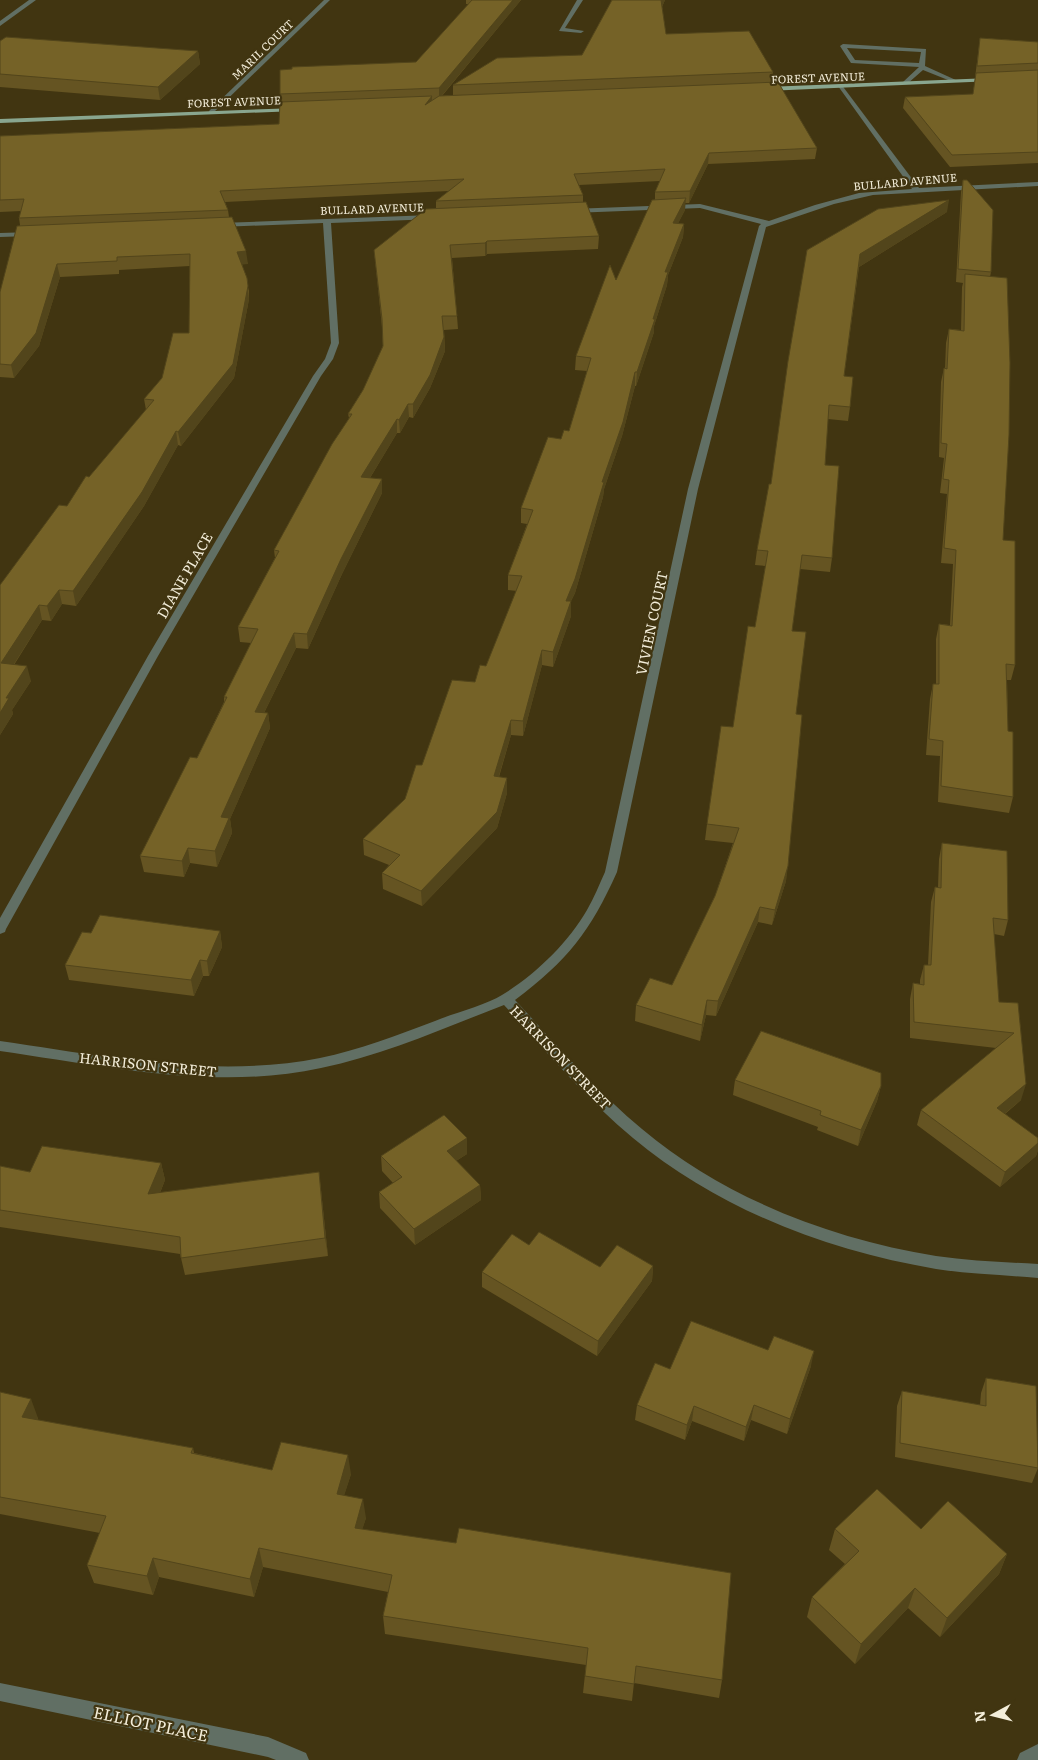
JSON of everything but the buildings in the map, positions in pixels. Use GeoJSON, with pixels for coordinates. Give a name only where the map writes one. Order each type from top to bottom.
{"type":"FeatureCollection","features":[{"type":"Feature","properties":{"kind":"main road","name":"FOREST AVENUE"},"geometry":{"type":"LineString","coordinates":[[755,90],[1002,79]]}},
{"type":"Feature","properties":{"kind":"main road","name":"FOREST AVENUE"},"geometry":{"type":"LineString","coordinates":[[0,121],[301,108]]}},
{"type":"Feature","properties":{"kind":"street"},"geometry":{"type":"LineString","coordinates":[[0,24],[33,0]]}},
{"type":"Feature","properties":{"kind":"street","name":"MARIL COURT"},"geometry":{"type":"LineString","coordinates":[[211,112],[327,0]]}},
{"type":"Feature","properties":{"kind":"street"},"geometry":{"type":"LineString","coordinates":[[580,0],[561,30],[581,31]]}},
{"type":"Feature","properties":{"kind":"street"},"geometry":{"type":"LineString","coordinates":[[905,84],[922,66],[924,50],[843,46],[853,62],[922,66],[954,81]]}},
{"type":"Feature","properties":{"kind":"street"},"geometry":{"type":"LineString","coordinates":[[841,86],[918,190]]}},
{"type":"Feature","properties":{"kind":"street","name":"BULLARD AVENUE"},"geometry":{"type":"LineString","coordinates":[[770,224],[848,197],[918,190],[1038,184]]}},
{"type":"Feature","properties":{"kind":"street"},"geometry":{"type":"LineString","coordinates":[[562,212],[700,206],[770,224]]}},
{"type":"Feature","properties":{"kind":"street","name":"BULLARD AVENUE"},"geometry":{"type":"LineString","coordinates":[[208,226],[444,216]]}},
{"type":"Feature","properties":{"kind":"street","name":"DIANE PLACE"},"geometry":{"type":"LineString","coordinates":[[0,929],[153,656],[317,376],[329,359],[335,343],[327,221]]}},
{"type":"Feature","properties":{"kind":"street","name":"VIVIEN COURT"},"geometry":{"type":"LineString","coordinates":[[506,999],[527,984],[566,947],[592,912],[611,872],[694,489],[763,226],[770,224]]}},
{"type":"Feature","properties":{"kind":"street"},"geometry":{"type":"LineString","coordinates":[[0,235],[40,233]]}},
{"type":"Feature","properties":{"kind":"street","name":"HARRISON STREET"},"geometry":{"type":"LineString","coordinates":[[0,1046],[199,1072],[262,1071],[318,1064],[356,1054],[506,999],[606,1105],[659,1151],[714,1187],[786,1221],[864,1247],[937,1262],[1038,1271]]}},
{"type":"Feature","properties":{"kind":"street","name":"ELLIOT PLACE"},"geometry":{"type":"LineString","coordinates":[[0,1692],[268,1747],[299,1760]]}},
{"type":"Feature","properties":{"kind":"street"},"geometry":{"type":"LineString","coordinates":[[1027,1760],[1038,1754]]}}]}
